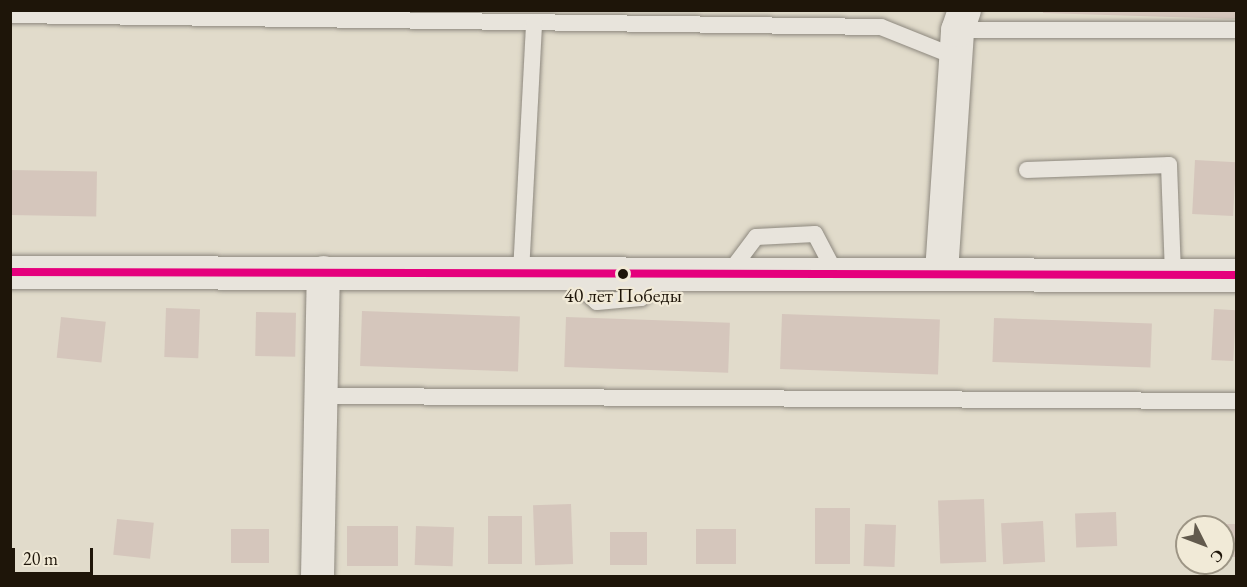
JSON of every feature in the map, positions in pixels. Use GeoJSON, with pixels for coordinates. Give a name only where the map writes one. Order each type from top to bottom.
{"type":"FeatureCollection","features":[{"type":"Feature","properties":{"kind":"street"},"geometry":{"type":"LineString","coordinates":[[941,272],[959,33]]}},
{"type":"Feature","properties":{"kind":"street"},"geometry":{"type":"LineString","coordinates":[[10,272],[1236,274]]}},
{"type":"Feature","properties":{"kind":"street"},"geometry":{"type":"LineString","coordinates":[[317,576],[323,272]]}},
{"type":"Feature","properties":{"kind":"lane"},"geometry":{"type":"LineString","coordinates":[[10,15],[880,27],[959,33],[1236,30]]}},
{"type":"Feature","properties":{"kind":"lane"},"geometry":{"type":"LineString","coordinates":[[521,273],[534,22]]}},
{"type":"Feature","properties":{"kind":"lane"},"geometry":{"type":"LineString","coordinates":[[1027,170],[1169,165],[1173,274]]}},
{"type":"Feature","properties":{"kind":"lane"},"geometry":{"type":"LineString","coordinates":[[334,396],[1236,401]]}},
{"type":"Feature","properties":{"kind":"building"},"geometry":{"type":"Polygon","coordinates":[[[1043,10],[1236,10],[1236,19],[1043,13],[1043,10]]]}},
{"type":"Feature","properties":{"kind":"building"},"geometry":{"type":"Polygon","coordinates":[[[1195,160],[1236,162],[1233,216],[1192,214],[1195,160]]]}},
{"type":"Feature","properties":{"kind":"building"},"geometry":{"type":"Polygon","coordinates":[[[10,170],[97,172],[96,217],[10,215],[10,170]]]}},
{"type":"Feature","properties":{"kind":"building"},"geometry":{"type":"Polygon","coordinates":[[[166,308],[200,309],[198,358],[164,357],[166,308]]]}},
{"type":"Feature","properties":{"kind":"building"},"geometry":{"type":"Polygon","coordinates":[[[1214,309],[1236,310],[1233,361],[1211,360],[1214,309]]]}},
{"type":"Feature","properties":{"kind":"building"},"geometry":{"type":"Polygon","coordinates":[[[362,311],[520,317],[518,371],[360,366],[362,311]]]}},
{"type":"Feature","properties":{"kind":"building"},"geometry":{"type":"Polygon","coordinates":[[[256,312],[296,313],[295,357],[255,356],[256,312]]]}},
{"type":"Feature","properties":{"kind":"building"},"geometry":{"type":"Polygon","coordinates":[[[782,314],[940,320],[938,374],[780,369],[782,314]]]}},
{"type":"Feature","properties":{"kind":"building"},"geometry":{"type":"Polygon","coordinates":[[[61,317],[106,322],[101,362],[57,358],[61,317]]]}},
{"type":"Feature","properties":{"kind":"building"},"geometry":{"type":"Polygon","coordinates":[[[566,317],[730,323],[728,373],[564,367],[566,317]]]}},
{"type":"Feature","properties":{"kind":"building"},"geometry":{"type":"Polygon","coordinates":[[[994,318],[1152,324],[1150,367],[992,362],[994,318]]]}},
{"type":"Feature","properties":{"kind":"building"},"geometry":{"type":"Polygon","coordinates":[[[984,499],[986,562],[940,564],[938,501],[984,499]]]}},
{"type":"Feature","properties":{"kind":"building"},"geometry":{"type":"Polygon","coordinates":[[[571,504],[573,564],[535,565],[533,505],[571,504]]]}},
{"type":"Feature","properties":{"kind":"building"},"geometry":{"type":"Polygon","coordinates":[[[815,508],[850,508],[850,564],[815,564],[815,508]]]}},
{"type":"Feature","properties":{"kind":"building"},"geometry":{"type":"Polygon","coordinates":[[[1116,512],[1117,546],[1076,547],[1075,513],[1116,512]]]}},
{"type":"Feature","properties":{"kind":"building"},"geometry":{"type":"Polygon","coordinates":[[[488,516],[522,516],[522,564],[488,564],[488,516]]]}},
{"type":"Feature","properties":{"kind":"building"},"geometry":{"type":"Polygon","coordinates":[[[117,519],[154,523],[150,559],[113,555],[117,519]]]}},
{"type":"Feature","properties":{"kind":"building"},"geometry":{"type":"Polygon","coordinates":[[[1043,521],[1045,562],[1003,564],[1001,523],[1043,521]]]}},
{"type":"Feature","properties":{"kind":"building"},"geometry":{"type":"Polygon","coordinates":[[[865,524],[896,525],[895,567],[864,566],[865,524]]]}},
{"type":"Feature","properties":{"kind":"building"},"geometry":{"type":"Polygon","coordinates":[[[1235,524],[1236,524],[1235,557],[1235,524]]]}},
{"type":"Feature","properties":{"kind":"building"},"geometry":{"type":"Polygon","coordinates":[[[347,526],[398,526],[398,566],[347,566],[347,526]]]}},
{"type":"Feature","properties":{"kind":"building"},"geometry":{"type":"Polygon","coordinates":[[[416,526],[454,527],[453,566],[415,565],[416,526]]]}},
{"type":"Feature","properties":{"kind":"building"},"geometry":{"type":"Polygon","coordinates":[[[231,529],[269,529],[269,563],[231,563],[231,529]]]}},
{"type":"Feature","properties":{"kind":"building"},"geometry":{"type":"Polygon","coordinates":[[[696,529],[736,529],[736,564],[696,564],[696,529]]]}},
{"type":"Feature","properties":{"kind":"building"},"geometry":{"type":"Polygon","coordinates":[[[610,532],[647,532],[647,565],[610,565],[610,532]]]}},
{"type":"Feature","properties":{"kind":"transit line"},"geometry":{"type":"LineString","coordinates":[[10,272],[1236,275]]}},
{"type":"Feature","properties":{"kind":"place","name":"40 лет Победы"},"geometry":{"type":"Point","coordinates":[623,274]}}]}
